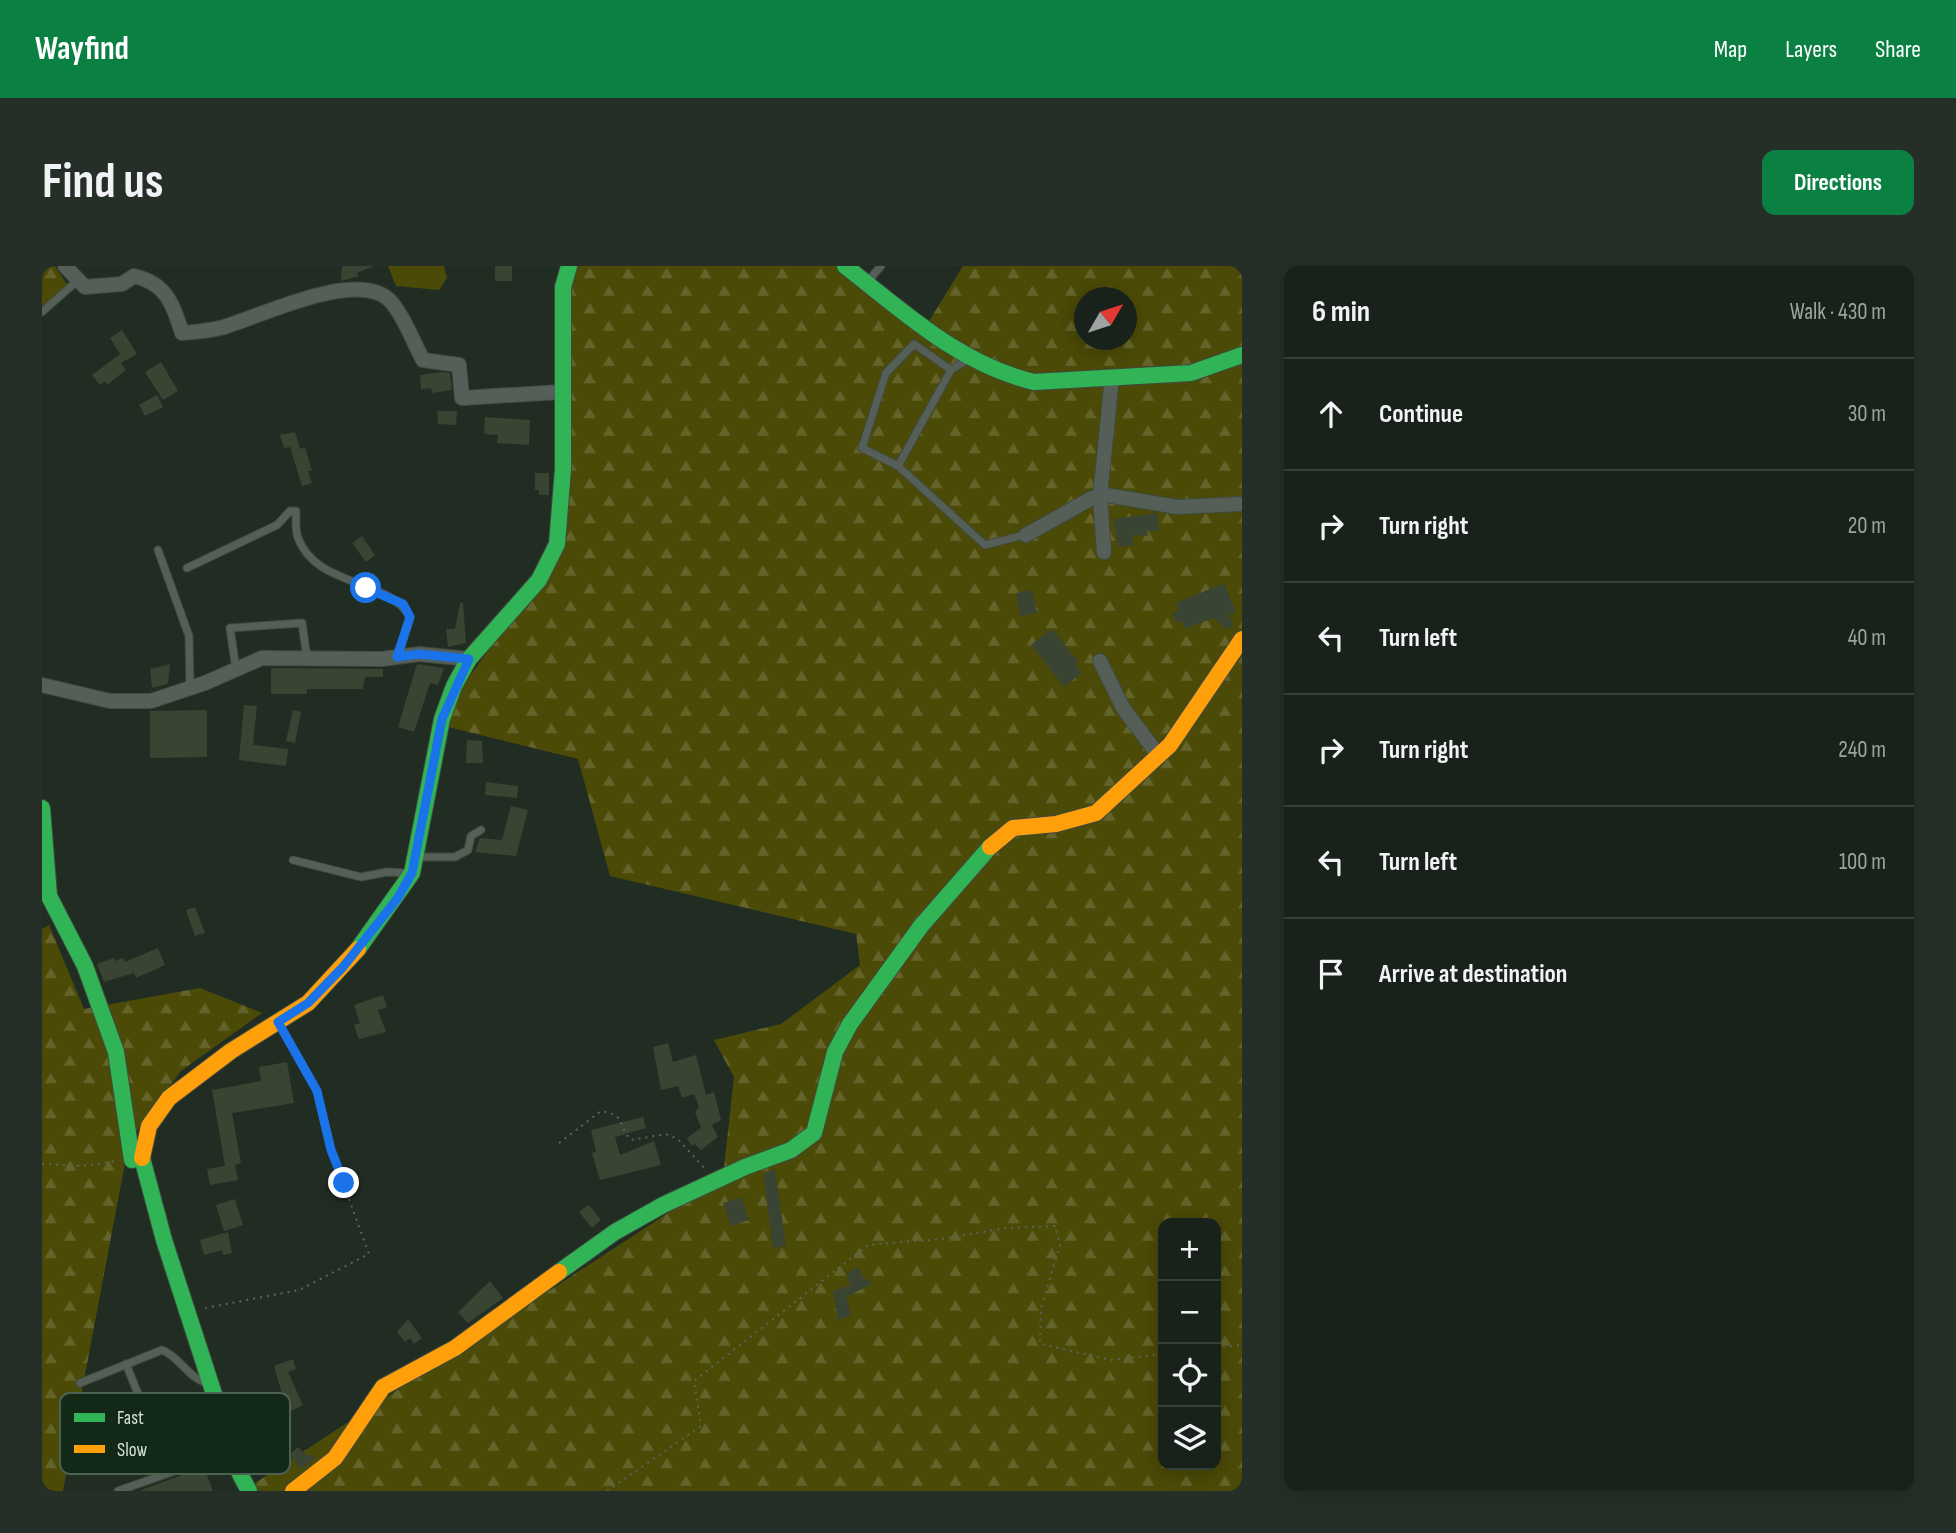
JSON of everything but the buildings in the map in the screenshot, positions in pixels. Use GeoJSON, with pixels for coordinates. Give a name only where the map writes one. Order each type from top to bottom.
{"type":"FeatureCollection","features":[{"type":"Feature","properties":{"kind":"street"},"geometry":{"type":"LineString","coordinates":[[65,266],[85,287],[121,284],[133,271],[147,279],[166,291],[182,333],[225,326],[330,292],[354,289],[378,293],[392,302],[423,360],[459,365],[462,398],[561,392]]}},
{"type":"Feature","properties":{"kind":"street"},"geometry":{"type":"LineString","coordinates":[[137,1159],[149,1126],[169,1098],[193,1077],[308,1003],[343,967],[397,899],[414,865],[442,719],[469,659],[538,580],[557,544],[562,482],[563,287],[569,266]]}},
{"type":"Feature","properties":{"kind":"street"},"geometry":{"type":"LineString","coordinates":[[845,266],[969,359],[993,373],[1034,382],[1191,373],[1242,355]]}},
{"type":"Feature","properties":{"kind":"street"},"geometry":{"type":"LineString","coordinates":[[1104,552],[1100,496],[1112,378]]}},
{"type":"Feature","properties":{"kind":"street"},"geometry":{"type":"LineString","coordinates":[[1027,535],[1100,496],[1177,507],[1242,504]]}},
{"type":"Feature","properties":{"kind":"street"},"geometry":{"type":"LineString","coordinates":[[293,1491],[335,1458],[383,1387],[455,1348],[615,1232],[663,1205],[791,1150],[814,1133],[838,1044],[852,1016],[902,949],[990,844],[1012,828],[1057,824],[1078,814],[1096,813],[1159,756],[1205,697],[1242,639]]}},
{"type":"Feature","properties":{"kind":"street"},"geometry":{"type":"LineString","coordinates":[[42,685],[110,701],[151,701],[262,658],[397,657],[419,654],[469,659]]}},
{"type":"Feature","properties":{"kind":"street"},"geometry":{"type":"LineString","coordinates":[[1100,661],[1123,708],[1159,756]]}},
{"type":"Feature","properties":{"kind":"street"},"geometry":{"type":"LineString","coordinates":[[42,808],[46,841],[43,860],[49,895],[85,966],[116,1052],[137,1159],[214,1393]]}},
{"type":"Feature","properties":{"kind":"street"},"geometry":{"type":"LineString","coordinates":[[241,1474],[248,1491]]}},
{"type":"Feature","properties":{"kind":"lane"},"geometry":{"type":"LineString","coordinates":[[867,282],[881,266]]}},
{"type":"Feature","properties":{"kind":"lane"},"geometry":{"type":"LineString","coordinates":[[42,312],[78,280]]}},
{"type":"Feature","properties":{"kind":"lane"},"geometry":{"type":"LineString","coordinates":[[951,370],[914,344],[886,373],[862,448],[898,466],[985,545],[1027,535]]}},
{"type":"Feature","properties":{"kind":"lane"},"geometry":{"type":"LineString","coordinates":[[898,466],[951,370],[969,359]]}},
{"type":"Feature","properties":{"kind":"lane"},"geometry":{"type":"LineString","coordinates":[[187,568],[277,526],[290,510],[296,511],[298,537],[308,554],[332,573],[403,604],[410,617],[397,657]]}},
{"type":"Feature","properties":{"kind":"lane"},"geometry":{"type":"LineString","coordinates":[[158,550],[189,635],[190,688]]}},
{"type":"Feature","properties":{"kind":"lane"},"geometry":{"type":"LineString","coordinates":[[236,669],[230,628],[302,623],[307,658]]}},
{"type":"Feature","properties":{"kind":"lane"},"geometry":{"type":"LineString","coordinates":[[293,860],[361,877],[462,855],[468,850],[471,836],[481,831]]}},
{"type":"Feature","properties":{"kind":"lane"},"geometry":{"type":"LineString","coordinates":[[80,1383],[162,1350],[173,1354],[197,1381],[211,1384]]}},
{"type":"Feature","properties":{"kind":"lane"},"geometry":{"type":"LineString","coordinates":[[126,1364],[138,1393]]}},
{"type":"Feature","properties":{"kind":"lane"},"geometry":{"type":"LineString","coordinates":[[118,1491],[165,1474]]}},
{"type":"Feature","properties":{"kind":"path"},"geometry":{"type":"LineString","coordinates":[[187,1312],[299,1290],[369,1254],[331,1150],[317,1091],[278,1022]]}},
{"type":"Feature","properties":{"kind":"path"},"geometry":{"type":"LineString","coordinates":[[559,1143],[601,1111],[615,1113],[631,1140],[666,1134],[678,1139],[715,1181]]}},
{"type":"Feature","properties":{"kind":"path"},"geometry":{"type":"LineString","coordinates":[[42,1164],[81,1166],[137,1159]]}},
{"type":"Feature","properties":{"kind":"path"},"geometry":{"type":"LineString","coordinates":[[607,1491],[701,1426],[694,1381],[868,1245],[940,1239],[1007,1228],[1055,1226],[1060,1245],[1041,1308],[1040,1344],[1111,1360],[1158,1355]]}},
{"type":"Feature","properties":{"kind":"path"},"geometry":{"type":"LineString","coordinates":[[1221,1347],[1242,1345]]}},
{"type":"Feature","properties":{"kind":"green space"},"geometry":{"type":"Polygon","coordinates":[[[42,266],[55,266],[70,289],[42,306],[42,266]]]}},
{"type":"Feature","properties":{"kind":"green space"},"geometry":{"type":"Polygon","coordinates":[[[388,266],[444,266],[447,278],[439,290],[396,286],[388,266]]]}},
{"type":"Feature","properties":{"kind":"green space"},"geometry":{"type":"Polygon","coordinates":[[[569,266],[850,266],[926,326],[963,266],[1242,266],[1242,1491],[243,1491],[269,1474],[290,1474],[290,1460],[723,1177],[734,1077],[714,1040],[781,1024],[860,965],[856,934],[610,876],[578,759],[440,725],[465,683],[548,567],[569,266]]]}},
{"type":"Feature","properties":{"kind":"green space"},"geometry":{"type":"Polygon","coordinates":[[[49,925],[84,1009],[200,988],[262,1013],[181,1071],[129,1142],[82,1393],[60,1393],[60,1474],[66,1474],[63,1491],[42,1491],[42,929],[49,925]]]}},
{"type":"Feature","properties":{"kind":"traffic: fast"},"geometry":{"type":"LineString","coordinates":[[358,949],[412,873],[442,719],[454,686],[469,659],[539,580],[557,544],[563,469],[563,287],[569,266]]}},
{"type":"Feature","properties":{"kind":"traffic: fast"},"geometry":{"type":"LineString","coordinates":[[845,266],[957,350],[1007,374],[1034,382],[1191,373],[1242,355]]}},
{"type":"Feature","properties":{"kind":"traffic: fast"},"geometry":{"type":"LineString","coordinates":[[42,808],[49,896],[85,966],[116,1052],[132,1160],[142,1158],[164,1240],[214,1393]]}},
{"type":"Feature","properties":{"kind":"traffic: fast"},"geometry":{"type":"LineString","coordinates":[[559,1272],[615,1232],[663,1205],[745,1167],[791,1150],[814,1133],[835,1052],[850,1024],[921,926],[990,847]]}},
{"type":"Feature","properties":{"kind":"traffic: fast"},"geometry":{"type":"LineString","coordinates":[[240,1474],[249,1491]]}},
{"type":"Feature","properties":{"kind":"traffic: slow"},"geometry":{"type":"LineString","coordinates":[[990,847],[1013,828],[1056,824],[1096,813],[1170,745],[1242,639]]}},
{"type":"Feature","properties":{"kind":"traffic: slow"},"geometry":{"type":"LineString","coordinates":[[142,1158],[149,1126],[169,1098],[231,1051],[308,1003],[358,949]]}},
{"type":"Feature","properties":{"kind":"traffic: slow"},"geometry":{"type":"LineString","coordinates":[[293,1491],[335,1458],[383,1387],[455,1348],[559,1272]]}},
{"type":"Feature","properties":{"kind":"route"},"geometry":{"type":"LineString","coordinates":[[344,1183],[331,1150],[317,1091],[278,1022],[308,1003],[343,967],[397,899],[412,873],[416,864],[442,719],[454,686],[469,659],[419,654],[397,657],[410,617],[403,604],[366,588]]}}]}
